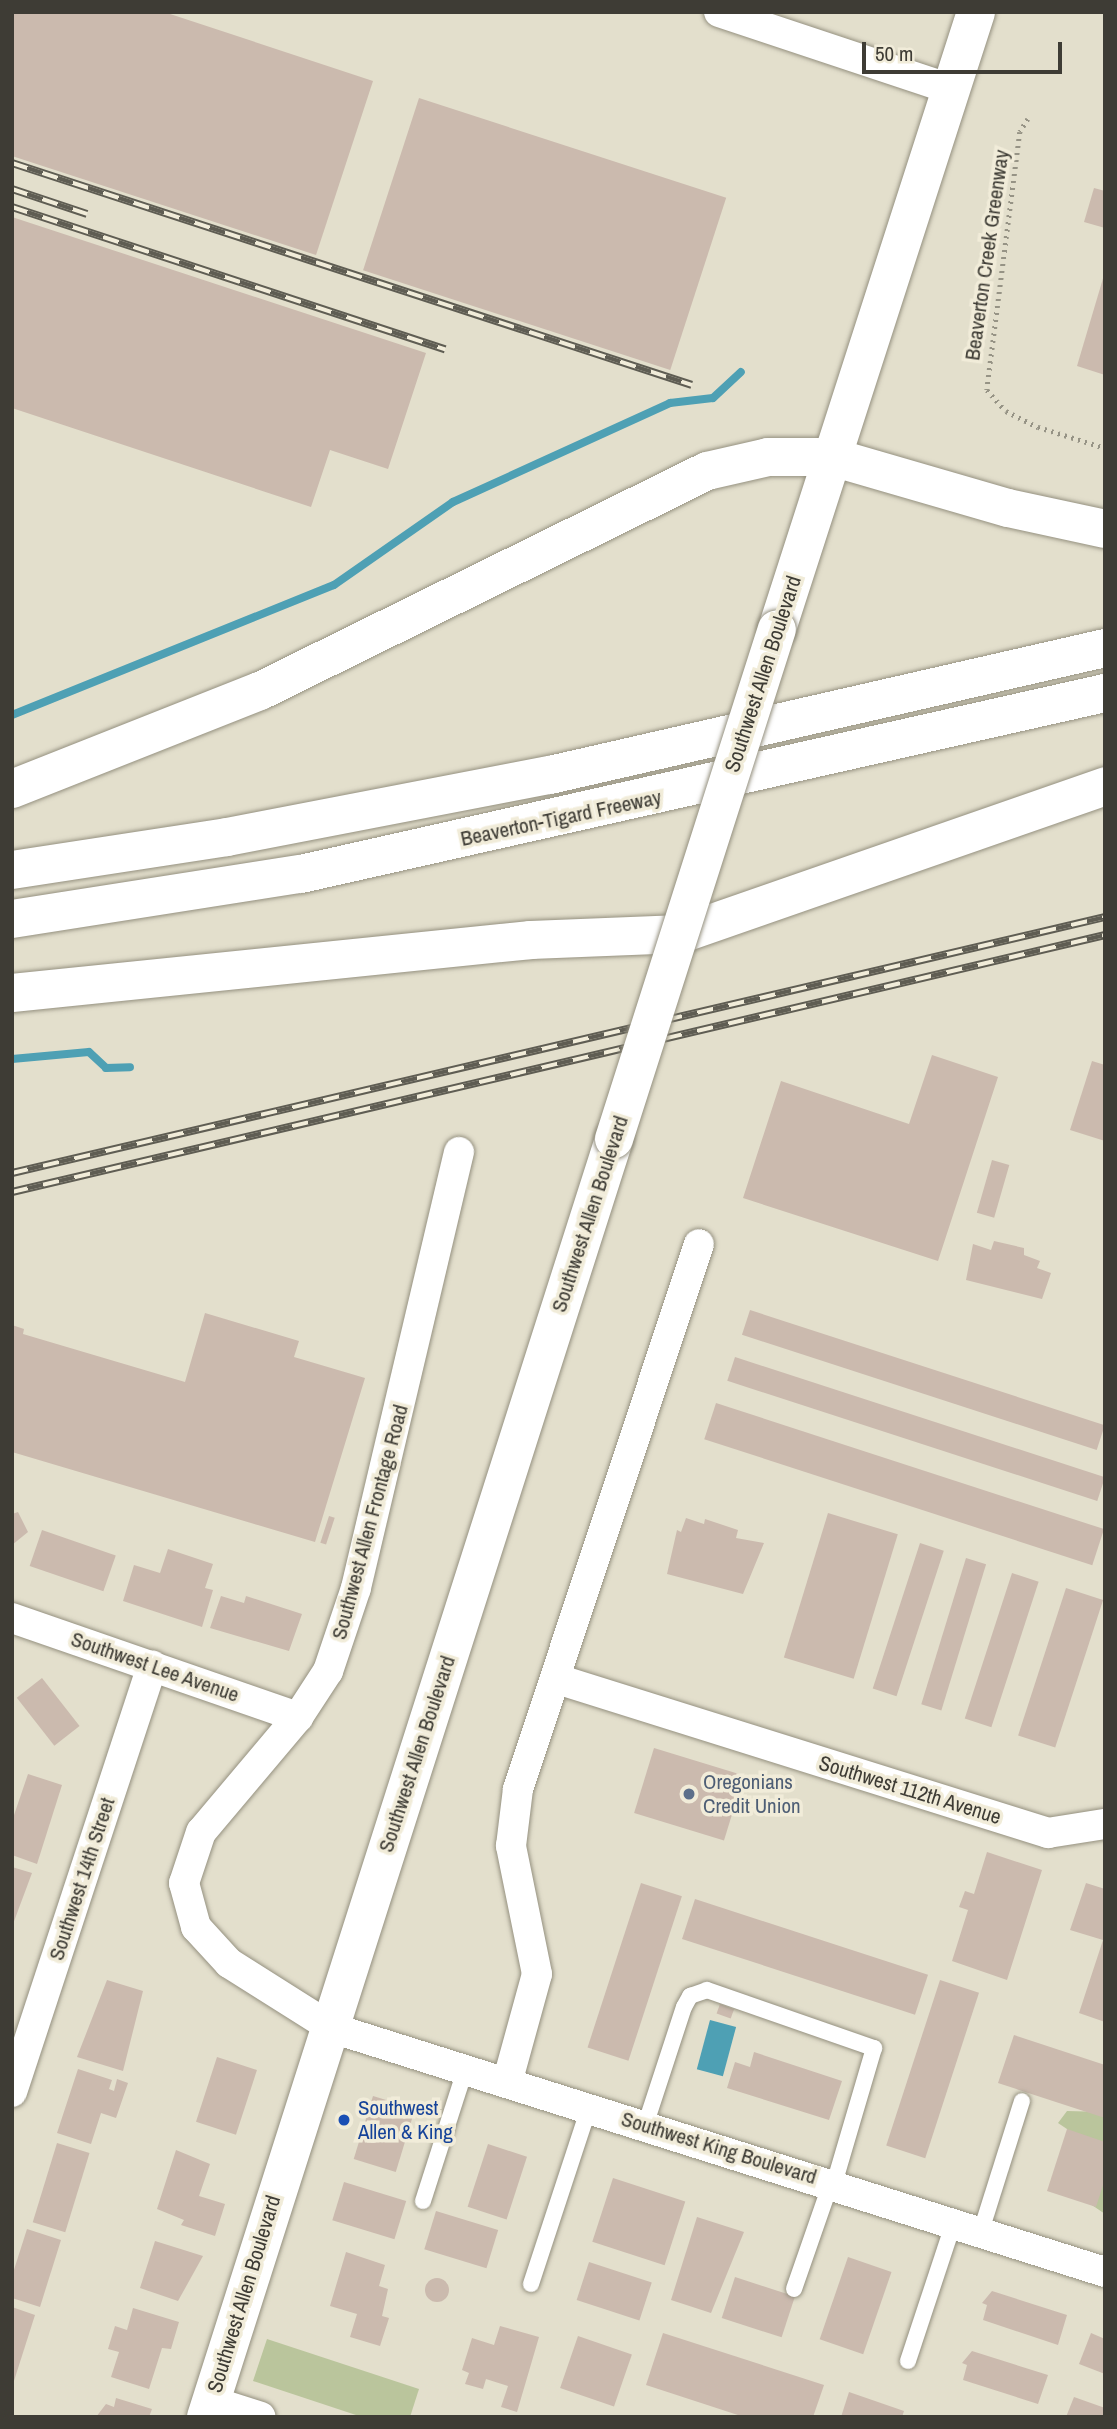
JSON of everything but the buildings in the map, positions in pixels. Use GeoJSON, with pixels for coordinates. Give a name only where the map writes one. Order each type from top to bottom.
{"type":"FeatureCollection","features":[{"type":"Feature","properties":{"kind":"main road","name":"Southwest Allen Boulevard"},"geometry":{"type":"LineString","coordinates":[[209,2409],[976,12]]}},
{"type":"Feature","properties":{"kind":"main road"},"geometry":{"type":"LineString","coordinates":[[12,789],[260,691],[707,471],[768,457],[832,457],[1007,508],[1105,529]]}},
{"type":"Feature","properties":{"kind":"main road"},"geometry":{"type":"LineString","coordinates":[[12,870],[227,837],[550,775],[1105,648]]}},
{"type":"Feature","properties":{"kind":"main road","name":"Beaverton-Tigard Freeway"},"geometry":{"type":"LineString","coordinates":[[12,919],[301,874],[1105,694]]}},
{"type":"Feature","properties":{"kind":"main road"},"geometry":{"type":"LineString","coordinates":[[12,993],[531,940],[681,934],[1063,796],[1105,786]]}},
{"type":"Feature","properties":{"kind":"street"},"geometry":{"type":"LineString","coordinates":[[719,12],[951,89]]}},
{"type":"Feature","properties":{"kind":"street","name":"Southwest Allen Frontage Road"},"geometry":{"type":"LineString","coordinates":[[332,2028],[210,1946],[188,1911],[184,1883],[188,1857],[201,1832],[298,1717],[328,1671],[356,1588],[458,1152]]}},
{"type":"Feature","properties":{"kind":"street"},"geometry":{"type":"LineString","coordinates":[[507,2083],[537,1974],[516,1873],[512,1819],[699,1244]]}},
{"type":"Feature","properties":{"kind":"street","name":"Southwest Lee Avenue"},"geometry":{"type":"LineString","coordinates":[[12,1618],[298,1717]]}},
{"type":"Feature","properties":{"kind":"street","name":"Southwest 14th Street"},"geometry":{"type":"LineString","coordinates":[[12,2092],[152,1665]]}},
{"type":"Feature","properties":{"kind":"street","name":"Southwest 112th Avenue"},"geometry":{"type":"LineString","coordinates":[[557,1679],[1048,1833],[1105,1824]]}},
{"type":"Feature","properties":{"kind":"street","name":"Southwest King Boulevard"},"geometry":{"type":"LineString","coordinates":[[332,2028],[1105,2272]]}},
{"type":"Feature","properties":{"kind":"street"},"geometry":{"type":"LineString","coordinates":[[209,2409],[261,2417]]}},
{"type":"Feature","properties":{"kind":"lane"},"geometry":{"type":"LineString","coordinates":[[645,2126],[684,2007],[690,1996],[707,1990],[874,2048],[833,2184],[794,2289]]}},
{"type":"Feature","properties":{"kind":"lane"},"geometry":{"type":"LineString","coordinates":[[423,2201],[464,2070]]}},
{"type":"Feature","properties":{"kind":"lane"},"geometry":{"type":"LineString","coordinates":[[908,2361],[1023,2101]]}},
{"type":"Feature","properties":{"kind":"lane"},"geometry":{"type":"LineString","coordinates":[[531,2284],[589,2108]]}},
{"type":"Feature","properties":{"kind":"path","name":"Beaverton Creek Greenway"},"geometry":{"type":"LineString","coordinates":[[1028,119],[1020,132],[987,390],[1006,411],[1038,427],[1105,448]]}},
{"type":"Feature","properties":{"kind":"green space"},"geometry":{"type":"Polygon","coordinates":[[[1067,2111],[1105,2112],[1105,2214],[1086,2201],[1067,2129],[1058,2123],[1067,2111]]]}},
{"type":"Feature","properties":{"kind":"green space"},"geometry":{"type":"Polygon","coordinates":[[[267,2339],[419,2389],[410,2417],[362,2417],[253,2381],[267,2339]]]}},
{"type":"Feature","properties":{"kind":"water"},"geometry":{"type":"Polygon","coordinates":[[[710,2020],[736,2027],[723,2076],[697,2069],[710,2020]]]}},
{"type":"Feature","properties":{"kind":"waterway"},"geometry":{"type":"LineString","coordinates":[[12,715],[334,585],[453,502],[670,403],[713,398],[741,372]]}},
{"type":"Feature","properties":{"kind":"waterway"},"geometry":{"type":"LineString","coordinates":[[12,1059],[89,1052],[106,1068],[130,1067]]}},
{"type":"Feature","properties":{"kind":"railway"},"geometry":{"type":"LineString","coordinates":[[12,163],[692,385]]}},
{"type":"Feature","properties":{"kind":"railway"},"geometry":{"type":"LineString","coordinates":[[12,189],[87,214]]}},
{"type":"Feature","properties":{"kind":"railway"},"geometry":{"type":"LineString","coordinates":[[12,207],[445,349]]}},
{"type":"Feature","properties":{"kind":"railway"},"geometry":{"type":"LineString","coordinates":[[12,1173],[1105,917]]}},
{"type":"Feature","properties":{"kind":"railway"},"geometry":{"type":"LineString","coordinates":[[12,1192],[1105,935]]}},
{"type":"Feature","properties":{"kind":"place","name":"Oregonians Credit Union"},"geometry":{"type":"Point","coordinates":[689,1794]}},
{"type":"Feature","properties":{"kind":"place","name":"Southwest Allen & King"},"geometry":{"type":"Point","coordinates":[344,2120]}}]}
